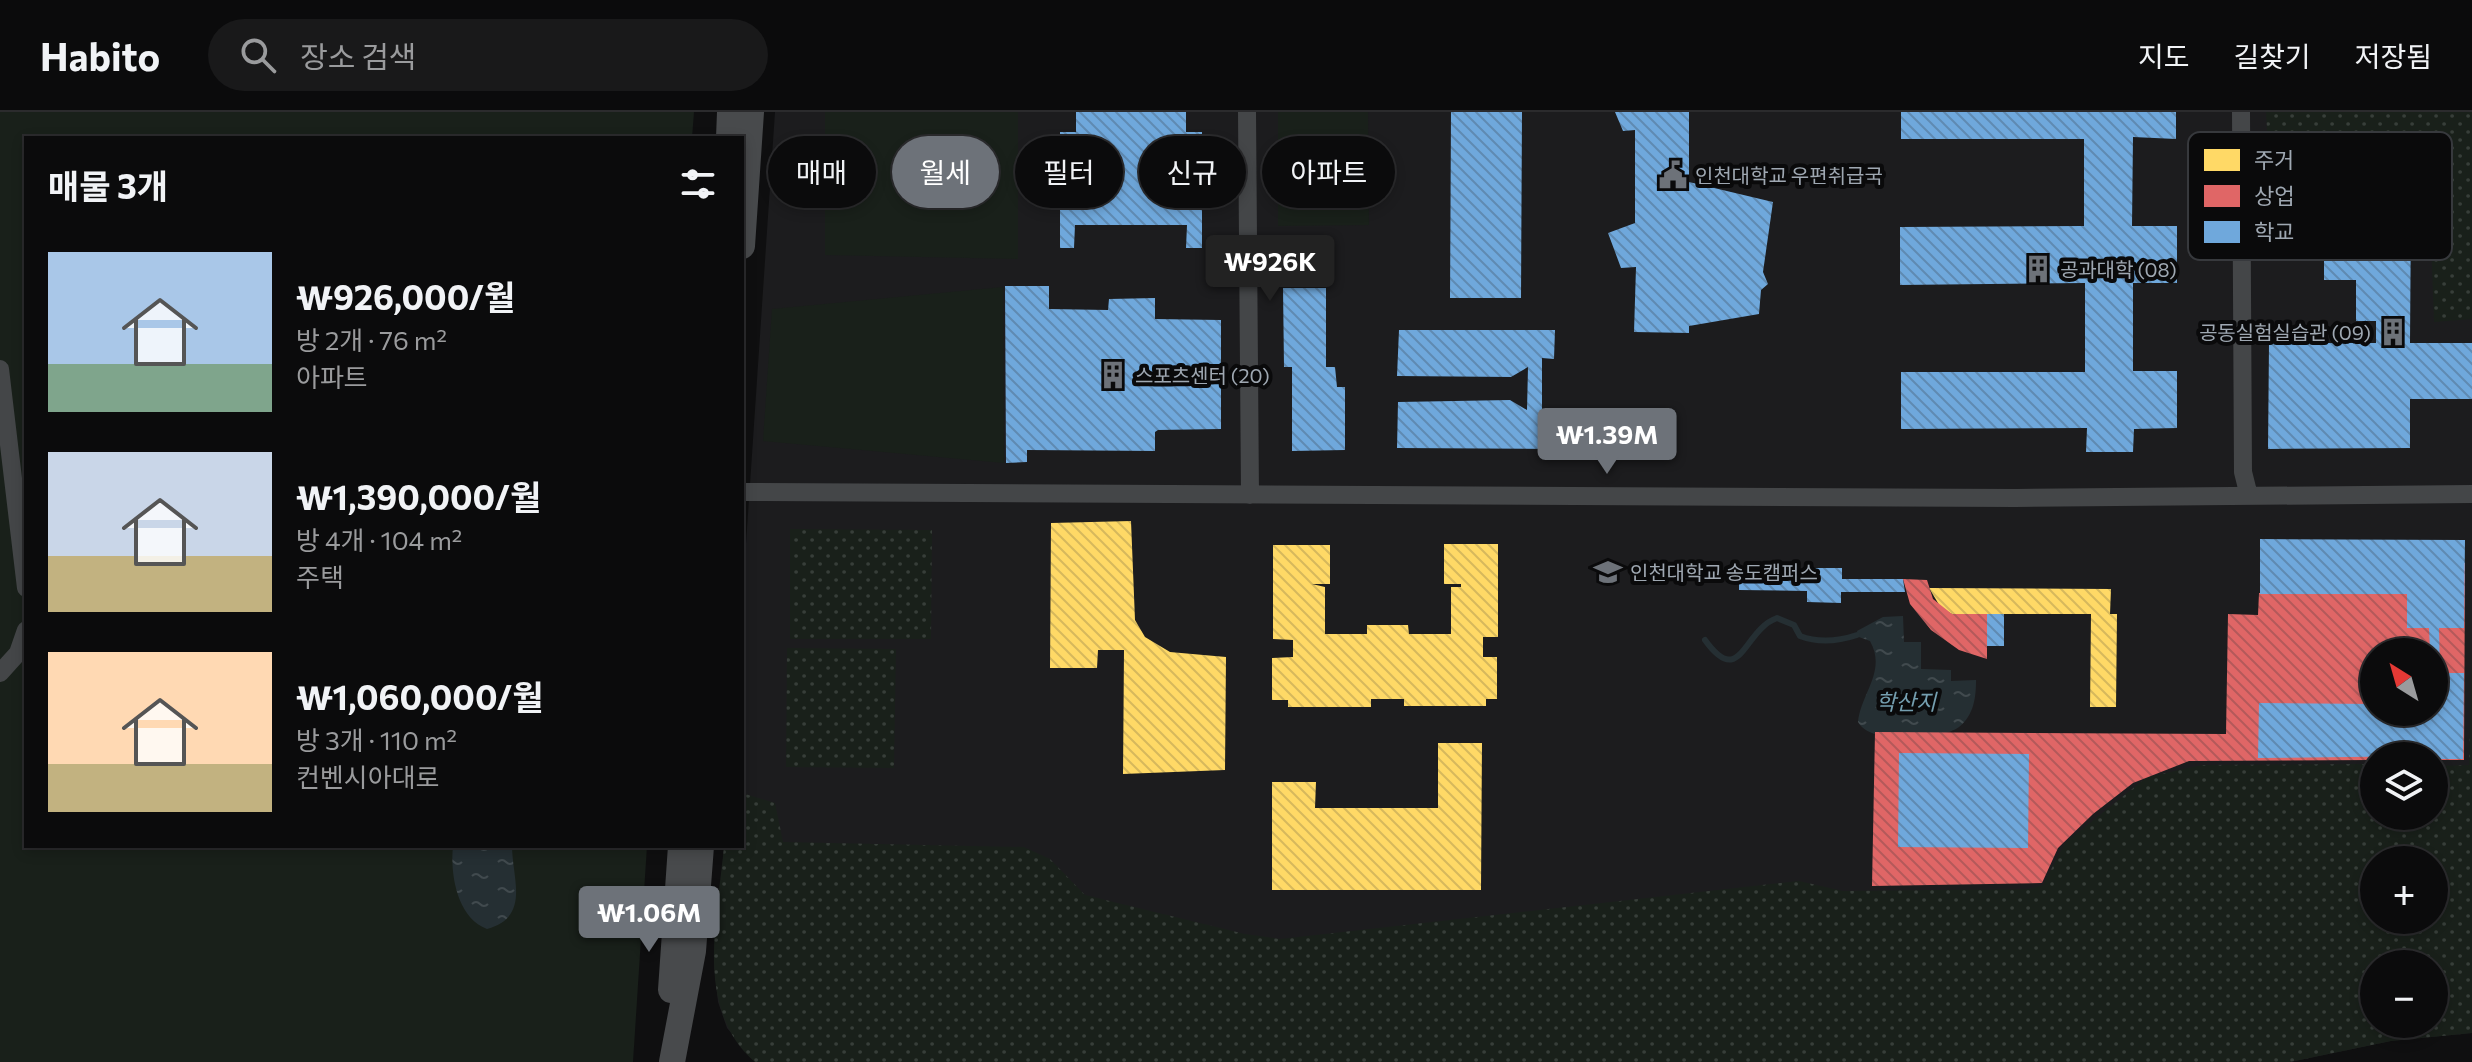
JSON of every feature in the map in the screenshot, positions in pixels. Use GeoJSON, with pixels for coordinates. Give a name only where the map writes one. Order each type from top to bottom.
{"type":"FeatureCollection","features":[{"type":"Feature","properties":{"kind":"main road"},"geometry":{"type":"LineString","coordinates":[[729,136],[730,112]]}},
{"type":"Feature","properties":{"kind":"main road"},"geometry":{"type":"LineString","coordinates":[[744,216],[751,112]]}},
{"type":"Feature","properties":{"kind":"main road"},"geometry":{"type":"LineString","coordinates":[[671,1062],[668,1023],[681,848]]}},
{"type":"Feature","properties":{"kind":"main road"},"geometry":{"type":"LineString","coordinates":[[671,1062],[693,951],[701,848]]}},
{"type":"Feature","properties":{"kind":"street"},"geometry":{"type":"LineString","coordinates":[[1247,112],[1250,495]]}},
{"type":"Feature","properties":{"kind":"street"},"geometry":{"type":"LineString","coordinates":[[2241,112],[2241,132]]}},
{"type":"Feature","properties":{"kind":"street"},"geometry":{"type":"LineString","coordinates":[[2242,260],[2243,472],[2249,496]]}},
{"type":"Feature","properties":{"kind":"street"},"geometry":{"type":"LineString","coordinates":[[0,369],[24,571]]}},
{"type":"Feature","properties":{"kind":"street"},"geometry":{"type":"LineString","coordinates":[[744,492],[1250,495],[2472,494]]}},
{"type":"Feature","properties":{"kind":"street"},"geometry":{"type":"LineString","coordinates":[[0,673],[18,653],[24,636]]}},
{"type":"Feature","properties":{"kind":"shaded area"},"geometry":{"type":"Polygon","coordinates":[[[0,112],[694,112],[692,136],[24,136],[24,848],[647,848],[633,1062],[0,1062],[0,112]]]}},
{"type":"Feature","properties":{"kind":"shaded area","name":"인천대학교 송도캠퍼스"},"geometry":{"type":"Polygon","coordinates":[[[775,112],[2472,112],[2472,1033],[2448,1035],[2448,950],[2360,950],[2360,1038],[2421,1038],[2391,1041],[2290,1062],[755,1062],[727,1028],[718,1002],[714,966],[724,848],[744,848],[744,573],[769,208],[876,208],[876,136],[773,136],[775,112]]]}},
{"type":"Feature","properties":{"kind":"shaded area"},"geometry":{"type":"Polygon","coordinates":[[[825,112],[1018,112],[1015,208],[1018,208],[1018,259],[825,255],[825,208],[876,208],[876,136],[825,136],[825,112]]]}},
{"type":"Feature","properties":{"kind":"shaded area"},"geometry":{"type":"Polygon","coordinates":[[[1278,112],[1368,112],[1368,136],[1278,136],[1278,112]]]}},
{"type":"Feature","properties":{"kind":"shaded area"},"geometry":{"type":"Polygon","coordinates":[[[2266,112],[2472,112],[2472,319],[2434,322],[2432,260],[2452,260],[2452,132],[2267,132],[2266,112]]]}},
{"type":"Feature","properties":{"kind":"shaded area"},"geometry":{"type":"Polygon","coordinates":[[[1278,208],[1369,208],[1369,225],[1278,226],[1278,208]]]}},
{"type":"Feature","properties":{"kind":"shaded area"},"geometry":{"type":"Polygon","coordinates":[[[1003,287],[1004,463],[763,441],[772,309],[1003,287]]]}},
{"type":"Feature","properties":{"kind":"shaded area"},"geometry":{"type":"Polygon","coordinates":[[[790,529],[932,530],[931,639],[790,639],[790,529]]]}},
{"type":"Feature","properties":{"kind":"shaded area"},"geometry":{"type":"Polygon","coordinates":[[[787,648],[896,649],[894,768],[786,767],[787,648]]]}},
{"type":"Feature","properties":{"kind":"shaded area"},"geometry":{"type":"Polygon","coordinates":[[[2472,648],[2472,1033],[2448,1035],[2448,950],[2360,950],[2360,1038],[2421,1038],[2391,1041],[2290,1062],[755,1062],[736,1040],[723,1016],[716,989],[715,931],[724,848],[744,848],[744,794],[775,803],[783,842],[1024,847],[1050,859],[1085,895],[1245,934],[1280,939],[1799,881],[1843,891],[2028,889],[2043,885],[2065,843],[2147,777],[2202,765],[2360,764],[2360,830],[2448,830],[2448,766],[2469,765],[2472,648]]]}},
{"type":"Feature","properties":{"kind":"water","name":"학산지"},"geometry":{"type":"Polygon","coordinates":[[[1903,616],[1904,642],[1921,642],[1921,669],[1951,670],[1951,681],[1976,680],[1971,711],[1959,727],[1950,732],[1922,738],[1890,737],[1865,729],[1858,722],[1876,662],[1870,641],[1859,637],[1857,631],[1883,617],[1903,616]]]}},
{"type":"Feature","properties":{"kind":"water"},"geometry":{"type":"Polygon","coordinates":[[[453,848],[512,848],[516,895],[509,915],[501,923],[487,929],[477,923],[462,905],[453,869],[453,848]]]}},
{"type":"Feature","properties":{"kind":"building: 주거"},"geometry":{"type":"Polygon","coordinates":[[[1131,521],[1135,620],[1145,637],[1170,652],[1226,657],[1225,770],[1123,774],[1124,650],[1098,650],[1097,668],[1050,668],[1051,523],[1131,521]]]}},
{"type":"Feature","properties":{"kind":"building: 주거"},"geometry":{"type":"Polygon","coordinates":[[[1444,544],[1498,544],[1498,637],[1483,637],[1483,657],[1497,657],[1497,699],[1486,699],[1486,706],[1404,706],[1404,699],[1371,699],[1371,707],[1288,707],[1288,700],[1272,700],[1272,658],[1293,657],[1293,640],[1273,639],[1273,545],[1330,545],[1330,584],[1312,584],[1325,587],[1325,634],[1367,634],[1367,625],[1408,625],[1409,634],[1451,634],[1451,587],[1461,587],[1461,584],[1444,584],[1444,544]]]}},
{"type":"Feature","properties":{"kind":"building: 주거"},"geometry":{"type":"Polygon","coordinates":[[[1929,588],[2111,589],[2110,614],[2117,614],[2116,707],[2090,707],[2091,614],[1952,614],[1941,608],[1929,588]]]}},
{"type":"Feature","properties":{"kind":"building: 주거"},"geometry":{"type":"Polygon","coordinates":[[[1438,743],[1482,743],[1481,890],[1272,890],[1272,782],[1316,782],[1315,808],[1438,808],[1438,743]]]}},
{"type":"Feature","properties":{"kind":"building: 상업"},"geometry":{"type":"Polygon","coordinates":[[[2465,563],[2464,760],[2448,760],[2448,742],[2360,742],[2360,760],[2189,761],[2133,783],[2093,814],[2058,848],[2042,883],[1872,886],[1875,732],[2226,734],[2228,614],[2258,615],[2259,593],[2406,593],[2407,564],[2465,563]]]}},
{"type":"Feature","properties":{"kind":"building: 상업"},"geometry":{"type":"Polygon","coordinates":[[[1903,579],[1927,580],[1933,599],[1952,614],[1987,614],[1987,659],[1959,650],[1931,630],[1910,604],[1903,579]]]}},
{"type":"Feature","properties":{"kind":"building: 학교"},"geometry":{"type":"Polygon","coordinates":[[[1076,112],[1186,112],[1186,132],[1202,132],[1202,136],[1139,136],[1139,208],[1202,208],[1202,248],[1186,248],[1187,225],[1075,225],[1074,248],[1060,248],[1060,208],[1123,208],[1123,136],[1060,136],[1060,132],[1076,132],[1076,112]]]}},
{"type":"Feature","properties":{"kind":"building: 학교"},"geometry":{"type":"Polygon","coordinates":[[[1451,112],[1522,112],[1521,298],[1450,298],[1451,112]]]}},
{"type":"Feature","properties":{"kind":"building: 학교"},"geometry":{"type":"Polygon","coordinates":[[[1615,112],[1689,112],[1689,182],[1773,202],[1763,272],[1768,284],[1761,290],[1759,314],[1689,326],[1689,333],[1634,332],[1636,267],[1621,268],[1608,233],[1635,223],[1635,130],[1623,131],[1615,112]]]}},
{"type":"Feature","properties":{"kind":"building: 학교","name":"공과대학 (08)"},"geometry":{"type":"Polygon","coordinates":[[[1901,112],[2176,112],[2176,139],[2133,137],[2132,226],[2177,226],[2177,283],[2133,283],[2133,371],[2177,371],[2177,428],[2134,429],[2133,452],[2086,452],[2087,428],[1901,429],[1901,372],[2085,372],[2085,283],[1900,285],[1900,227],[2084,226],[2084,139],[1901,139],[1901,112]]]}},
{"type":"Feature","properties":{"kind":"building: 학교","name":"공동실험실습관 (09)"},"geometry":{"type":"Polygon","coordinates":[[[2324,260],[2411,260],[2410,343],[2472,343],[2472,399],[2410,399],[2410,448],[2268,449],[2269,343],[2376,343],[2376,321],[2356,321],[2356,280],[2324,280],[2324,260]]]}},
{"type":"Feature","properties":{"kind":"building: 학교","name":"스포츠센터 (20)"},"geometry":{"type":"Polygon","coordinates":[[[1005,286],[1049,286],[1049,309],[1108,310],[1109,299],[1155,298],[1155,319],[1221,320],[1221,429],[1158,430],[1155,432],[1155,451],[1027,450],[1027,462],[1006,463],[1005,286]]]}},
{"type":"Feature","properties":{"kind":"building: 학교"},"geometry":{"type":"Polygon","coordinates":[[[1283,288],[1326,288],[1326,367],[1335,367],[1337,387],[1345,387],[1345,450],[1292,451],[1292,367],[1284,367],[1283,288]]]}},
{"type":"Feature","properties":{"kind":"building: 학교"},"geometry":{"type":"Polygon","coordinates":[[[1399,330],[1555,330],[1554,359],[1542,358],[1542,419],[1555,419],[1555,449],[1397,448],[1398,402],[1510,400],[1527,410],[1528,367],[1511,377],[1397,376],[1399,330]]]}},
{"type":"Feature","properties":{"kind":"building: 학교"},"geometry":{"type":"Polygon","coordinates":[[[2260,539],[2465,540],[2464,628],[2439,628],[2439,638],[2429,638],[2429,628],[2407,628],[2407,594],[2260,594],[2260,539]]]}},
{"type":"Feature","properties":{"kind":"building: 학교"},"geometry":{"type":"Polygon","coordinates":[[[1808,568],[1842,568],[1842,579],[1903,579],[1905,592],[1841,592],[1841,603],[1807,602],[1807,591],[1739,590],[1739,578],[1808,578],[1808,568]]]}},
{"type":"Feature","properties":{"kind":"building: 학교"},"geometry":{"type":"Polygon","coordinates":[[[1987,614],[2004,614],[2004,646],[1987,646],[1987,614]]]}},
{"type":"Feature","properties":{"kind":"building: 학교"},"geometry":{"type":"Polygon","coordinates":[[[2448,673],[2464,673],[2463,759],[2448,759],[2448,742],[2360,742],[2360,757],[2258,758],[2259,703],[2360,704],[2360,726],[2448,726],[2448,673]]]}},
{"type":"Feature","properties":{"kind":"building: 학교"},"geometry":{"type":"Polygon","coordinates":[[[1899,753],[2029,754],[2028,848],[1898,847],[1899,753]]]}},
{"type":"Feature","properties":{"kind":"waterway"},"geometry":{"type":"LineString","coordinates":[[1705,640],[1717,654],[1727,659],[1735,658],[1766,624],[1777,618],[1794,625],[1800,636],[1814,640],[1857,635]]}},
{"type":"Feature","properties":{"kind":"place","name":"인천대학교 우편취급국"},"geometry":{"type":"Point","coordinates":[1673,175]}},
{"type":"Feature","properties":{"kind":"place","name":"공과대학 (08)"},"geometry":{"type":"Point","coordinates":[2038,269]}},
{"type":"Feature","properties":{"kind":"place","name":"공동실험실습관 (09)"},"geometry":{"type":"Point","coordinates":[2393,332]}},
{"type":"Feature","properties":{"kind":"place","name":"스포츠센터 (20)"},"geometry":{"type":"Point","coordinates":[1113,375]}},
{"type":"Feature","properties":{"kind":"place","name":"인천대학교 송도캠퍼스"},"geometry":{"type":"Point","coordinates":[1608,572]}}]}
